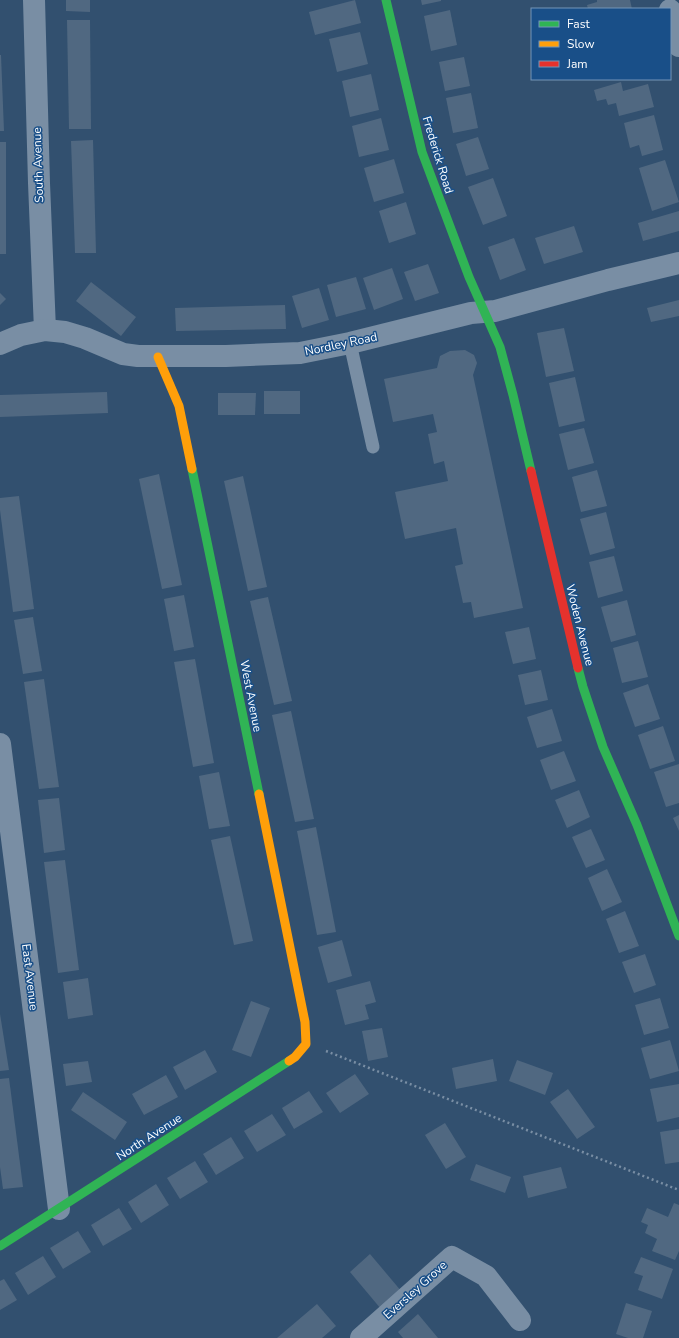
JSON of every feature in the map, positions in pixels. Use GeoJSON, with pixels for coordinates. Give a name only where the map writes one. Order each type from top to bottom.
{"type":"FeatureCollection","features":[{"type":"Feature","properties":{"kind":"street","name":"South Avenue"},"geometry":{"type":"LineString","coordinates":[[34,0],[45,330]]}},
{"type":"Feature","properties":{"kind":"street","name":"Frederick Road"},"geometry":{"type":"LineString","coordinates":[[386,0],[422,152],[484,312]]}},
{"type":"Feature","properties":{"kind":"street"},"geometry":{"type":"LineString","coordinates":[[671,13],[679,46]]}},
{"type":"Feature","properties":{"kind":"street","name":"Nordley Road"},"geometry":{"type":"LineString","coordinates":[[0,344],[21,335],[45,330],[65,332],[85,338],[123,354],[138,356],[226,356],[300,353],[350,343],[471,313],[495,311],[608,280],[679,263]]}},
{"type":"Feature","properties":{"kind":"street","name":"Woden Avenue"},"geometry":{"type":"LineString","coordinates":[[484,312],[500,347],[513,395],[583,687],[603,747],[638,825],[679,936]]}},
{"type":"Feature","properties":{"kind":"street","name":"West Avenue"},"geometry":{"type":"LineString","coordinates":[[158,357],[179,406],[220,598],[302,1006],[305,1022],[306,1044]]}},
{"type":"Feature","properties":{"kind":"street","name":"East Avenue"},"geometry":{"type":"LineString","coordinates":[[0,744],[59,1209]]}},
{"type":"Feature","properties":{"kind":"street","name":"North Avenue"},"geometry":{"type":"LineString","coordinates":[[0,1246],[296,1057],[306,1044]]}},
{"type":"Feature","properties":{"kind":"street","name":"Eversley Grove"},"geometry":{"type":"LineString","coordinates":[[361,1338],[452,1257],[486,1276],[520,1320]]}},
{"type":"Feature","properties":{"kind":"lane"},"geometry":{"type":"LineString","coordinates":[[350,343],[373,447]]}},
{"type":"Feature","properties":{"kind":"path"},"geometry":{"type":"LineString","coordinates":[[306,1044],[679,1190]]}},
{"type":"Feature","properties":{"kind":"building"},"geometry":{"type":"Polygon","coordinates":[[[66,0],[90,0],[90,12],[66,11],[66,0]]]}},
{"type":"Feature","properties":{"kind":"building"},"geometry":{"type":"Polygon","coordinates":[[[355,0],[361,23],[315,35],[309,12],[355,0]]]}},
{"type":"Feature","properties":{"kind":"building"},"geometry":{"type":"Polygon","coordinates":[[[421,0],[441,0],[441,1],[422,5],[421,0]]]}},
{"type":"Feature","properties":{"kind":"building"},"geometry":{"type":"Polygon","coordinates":[[[597,0],[630,0],[632,8],[588,8],[587,5],[597,2],[597,0]]]}},
{"type":"Feature","properties":{"kind":"building"},"geometry":{"type":"Polygon","coordinates":[[[450,10],[457,45],[431,51],[424,16],[450,10]]]}},
{"type":"Feature","properties":{"kind":"building"},"geometry":{"type":"Polygon","coordinates":[[[67,20],[90,20],[91,129],[69,129],[67,20]]]}},
{"type":"Feature","properties":{"kind":"building"},"geometry":{"type":"Polygon","coordinates":[[[360,32],[368,64],[337,72],[329,39],[360,32]]]}},
{"type":"Feature","properties":{"kind":"building"},"geometry":{"type":"Polygon","coordinates":[[[1,55],[4,131],[0,131],[1,55]]]}},
{"type":"Feature","properties":{"kind":"building"},"geometry":{"type":"Polygon","coordinates":[[[464,57],[470,86],[445,91],[439,62],[464,57]]]}},
{"type":"Feature","properties":{"kind":"building"},"geometry":{"type":"Polygon","coordinates":[[[371,74],[379,110],[350,117],[342,81],[371,74]]]}},
{"type":"Feature","properties":{"kind":"building"},"geometry":{"type":"Polygon","coordinates":[[[621,82],[623,91],[648,84],[654,107],[619,116],[616,103],[608,105],[606,99],[597,101],[594,90],[621,82]]]}},
{"type":"Feature","properties":{"kind":"building"},"geometry":{"type":"Polygon","coordinates":[[[471,93],[478,128],[453,133],[446,98],[471,93]]]}},
{"type":"Feature","properties":{"kind":"building"},"geometry":{"type":"Polygon","coordinates":[[[654,115],[663,150],[642,156],[639,145],[630,148],[624,123],[654,115]]]}},
{"type":"Feature","properties":{"kind":"building"},"geometry":{"type":"Polygon","coordinates":[[[381,118],[389,150],[359,157],[352,126],[381,118]]]}},
{"type":"Feature","properties":{"kind":"building"},"geometry":{"type":"Polygon","coordinates":[[[478,137],[489,169],[466,176],[456,144],[478,137]]]}},
{"type":"Feature","properties":{"kind":"building"},"geometry":{"type":"Polygon","coordinates":[[[93,140],[96,253],[75,253],[71,141],[93,140]]]}},
{"type":"Feature","properties":{"kind":"building"},"geometry":{"type":"Polygon","coordinates":[[[0,142],[6,142],[6,254],[0,254],[0,142]]]}},
{"type":"Feature","properties":{"kind":"building"},"geometry":{"type":"Polygon","coordinates":[[[394,159],[404,193],[374,202],[364,168],[394,159]]]}},
{"type":"Feature","properties":{"kind":"building"},"geometry":{"type":"Polygon","coordinates":[[[665,160],[679,202],[652,211],[639,168],[665,160]]]}},
{"type":"Feature","properties":{"kind":"building"},"geometry":{"type":"Polygon","coordinates":[[[493,178],[507,216],[483,225],[468,187],[493,178]]]}},
{"type":"Feature","properties":{"kind":"building"},"geometry":{"type":"Polygon","coordinates":[[[406,202],[416,234],[389,243],[379,211],[406,202]]]}},
{"type":"Feature","properties":{"kind":"building"},"geometry":{"type":"Polygon","coordinates":[[[679,211],[679,231],[643,241],[638,223],[679,211]]]}},
{"type":"Feature","properties":{"kind":"building"},"geometry":{"type":"Polygon","coordinates":[[[574,226],[583,252],[544,264],[535,238],[574,226]]]}},
{"type":"Feature","properties":{"kind":"building"},"geometry":{"type":"Polygon","coordinates":[[[514,238],[526,270],[500,280],[488,247],[514,238]]]}},
{"type":"Feature","properties":{"kind":"building"},"geometry":{"type":"Polygon","coordinates":[[[428,264],[439,293],[415,301],[404,272],[428,264]]]}},
{"type":"Feature","properties":{"kind":"building"},"geometry":{"type":"Polygon","coordinates":[[[392,268],[403,299],[374,310],[363,278],[392,268]]]}},
{"type":"Feature","properties":{"kind":"building"},"geometry":{"type":"Polygon","coordinates":[[[356,277],[366,309],[336,317],[327,285],[356,277]]]}},
{"type":"Feature","properties":{"kind":"building"},"geometry":{"type":"Polygon","coordinates":[[[91,282],[136,317],[121,336],[76,301],[91,282]]]}},
{"type":"Feature","properties":{"kind":"building"},"geometry":{"type":"Polygon","coordinates":[[[319,288],[329,320],[302,328],[292,296],[319,288]]]}},
{"type":"Feature","properties":{"kind":"building"},"geometry":{"type":"Polygon","coordinates":[[[0,293],[6,299],[0,305],[0,293]]]}},
{"type":"Feature","properties":{"kind":"building"},"geometry":{"type":"Polygon","coordinates":[[[679,300],[679,316],[651,322],[647,308],[679,300]]]}},
{"type":"Feature","properties":{"kind":"building"},"geometry":{"type":"Polygon","coordinates":[[[285,305],[286,329],[176,331],[175,308],[285,305]]]}},
{"type":"Feature","properties":{"kind":"building"},"geometry":{"type":"Polygon","coordinates":[[[564,328],[574,371],[546,377],[537,333],[564,328]]]}},
{"type":"Feature","properties":{"kind":"building"},"geometry":{"type":"Polygon","coordinates":[[[465,350],[474,355],[477,363],[473,375],[523,608],[474,618],[471,602],[463,603],[455,566],[463,564],[456,528],[405,539],[395,492],[448,481],[444,461],[434,464],[428,434],[437,432],[433,414],[393,422],[384,379],[437,368],[440,356],[450,351],[465,350]]]}},
{"type":"Feature","properties":{"kind":"building"},"geometry":{"type":"Polygon","coordinates":[[[575,377],[585,421],[559,427],[549,383],[575,377]]]}},
{"type":"Feature","properties":{"kind":"building"},"geometry":{"type":"Polygon","coordinates":[[[264,391],[300,391],[300,414],[264,414],[264,391]]]}},
{"type":"Feature","properties":{"kind":"building"},"geometry":{"type":"Polygon","coordinates":[[[107,392],[108,413],[0,417],[0,395],[107,392]]]}},
{"type":"Feature","properties":{"kind":"building"},"geometry":{"type":"Polygon","coordinates":[[[218,393],[256,393],[255,415],[218,415],[218,393]]]}},
{"type":"Feature","properties":{"kind":"building"},"geometry":{"type":"Polygon","coordinates":[[[584,428],[594,463],[568,470],[559,434],[584,428]]]}},
{"type":"Feature","properties":{"kind":"building"},"geometry":{"type":"Polygon","coordinates":[[[597,470],[607,506],[581,512],[572,477],[597,470]]]}},
{"type":"Feature","properties":{"kind":"building"},"geometry":{"type":"Polygon","coordinates":[[[159,474],[182,585],[162,589],[139,479],[159,474]]]}},
{"type":"Feature","properties":{"kind":"building"},"geometry":{"type":"Polygon","coordinates":[[[243,476],[267,587],[248,591],[224,481],[243,476]]]}},
{"type":"Feature","properties":{"kind":"building"},"geometry":{"type":"Polygon","coordinates":[[[19,496],[34,609],[13,612],[0,510],[0,498],[19,496]]]}},
{"type":"Feature","properties":{"kind":"building"},"geometry":{"type":"Polygon","coordinates":[[[606,512],[615,548],[590,555],[580,519],[606,512]]]}},
{"type":"Feature","properties":{"kind":"building"},"geometry":{"type":"Polygon","coordinates":[[[614,556],[623,591],[598,598],[589,562],[614,556]]]}},
{"type":"Feature","properties":{"kind":"building"},"geometry":{"type":"Polygon","coordinates":[[[184,595],[194,647],[174,651],[164,599],[184,595]]]}},
{"type":"Feature","properties":{"kind":"building"},"geometry":{"type":"Polygon","coordinates":[[[268,597],[292,701],[274,705],[250,601],[268,597]]]}},
{"type":"Feature","properties":{"kind":"building"},"geometry":{"type":"Polygon","coordinates":[[[627,600],[636,635],[611,642],[601,607],[627,600]]]}},
{"type":"Feature","properties":{"kind":"building"},"geometry":{"type":"Polygon","coordinates":[[[33,617],[42,671],[23,674],[14,620],[33,617]]]}},
{"type":"Feature","properties":{"kind":"building"},"geometry":{"type":"Polygon","coordinates":[[[529,627],[536,659],[513,664],[505,632],[529,627]]]}},
{"type":"Feature","properties":{"kind":"building"},"geometry":{"type":"Polygon","coordinates":[[[638,641],[648,677],[622,683],[613,648],[638,641]]]}},
{"type":"Feature","properties":{"kind":"building"},"geometry":{"type":"Polygon","coordinates":[[[195,659],[214,763],[193,767],[174,662],[195,659]]]}},
{"type":"Feature","properties":{"kind":"building"},"geometry":{"type":"Polygon","coordinates":[[[541,670],[548,700],[525,705],[518,675],[541,670]]]}},
{"type":"Feature","properties":{"kind":"building"},"geometry":{"type":"Polygon","coordinates":[[[44,679],[59,787],[39,789],[24,682],[44,679]]]}},
{"type":"Feature","properties":{"kind":"building"},"geometry":{"type":"Polygon","coordinates":[[[648,684],[660,719],[635,727],[623,693],[648,684]]]}},
{"type":"Feature","properties":{"kind":"building"},"geometry":{"type":"Polygon","coordinates":[[[552,709],[562,741],[537,748],[527,717],[552,709]]]}},
{"type":"Feature","properties":{"kind":"building"},"geometry":{"type":"Polygon","coordinates":[[[291,711],[314,819],[295,822],[272,715],[291,711]]]}},
{"type":"Feature","properties":{"kind":"building"},"geometry":{"type":"Polygon","coordinates":[[[663,726],[675,761],[650,769],[638,735],[663,726]]]}},
{"type":"Feature","properties":{"kind":"building"},"geometry":{"type":"Polygon","coordinates":[[[564,751],[576,781],[551,790],[540,760],[564,751]]]}},
{"type":"Feature","properties":{"kind":"building"},"geometry":{"type":"Polygon","coordinates":[[[679,764],[679,803],[666,807],[654,772],[679,764]]]}},
{"type":"Feature","properties":{"kind":"building"},"geometry":{"type":"Polygon","coordinates":[[[219,772],[230,826],[209,829],[199,776],[219,772]]]}},
{"type":"Feature","properties":{"kind":"building"},"geometry":{"type":"Polygon","coordinates":[[[579,790],[590,817],[567,828],[555,800],[579,790]]]}},
{"type":"Feature","properties":{"kind":"building"},"geometry":{"type":"Polygon","coordinates":[[[59,798],[65,850],[44,853],[38,800],[59,798]]]}},
{"type":"Feature","properties":{"kind":"building"},"geometry":{"type":"Polygon","coordinates":[[[679,815],[679,831],[673,818],[679,815]]]}},
{"type":"Feature","properties":{"kind":"building"},"geometry":{"type":"Polygon","coordinates":[[[316,827],[336,932],[317,935],[297,831],[316,827]]]}},
{"type":"Feature","properties":{"kind":"building"},"geometry":{"type":"Polygon","coordinates":[[[591,829],[605,860],[586,868],[572,837],[591,829]]]}},
{"type":"Feature","properties":{"kind":"building"},"geometry":{"type":"Polygon","coordinates":[[[230,836],[253,941],[234,945],[211,840],[230,836]]]}},
{"type":"Feature","properties":{"kind":"building"},"geometry":{"type":"Polygon","coordinates":[[[65,860],[79,970],[58,973],[44,862],[65,860]]]}},
{"type":"Feature","properties":{"kind":"building"},"geometry":{"type":"Polygon","coordinates":[[[607,869],[622,902],[602,911],[588,878],[607,869]]]}},
{"type":"Feature","properties":{"kind":"building"},"geometry":{"type":"Polygon","coordinates":[[[625,911],[639,946],[619,953],[606,919],[625,911]]]}},
{"type":"Feature","properties":{"kind":"building"},"geometry":{"type":"Polygon","coordinates":[[[342,940],[352,976],[328,983],[318,947],[342,940]]]}},
{"type":"Feature","properties":{"kind":"building"},"geometry":{"type":"Polygon","coordinates":[[[645,954],[656,985],[634,993],[622,962],[645,954]]]}},
{"type":"Feature","properties":{"kind":"building"},"geometry":{"type":"Polygon","coordinates":[[[88,978],[93,1015],[68,1019],[63,982],[88,978]]]}},
{"type":"Feature","properties":{"kind":"building"},"geometry":{"type":"Polygon","coordinates":[[[370,981],[376,1002],[365,1005],[369,1019],[345,1025],[336,990],[370,981]]]}},
{"type":"Feature","properties":{"kind":"building"},"geometry":{"type":"Polygon","coordinates":[[[660,998],[669,1028],[644,1035],[635,1005],[660,998]]]}},
{"type":"Feature","properties":{"kind":"building"},"geometry":{"type":"Polygon","coordinates":[[[251,1001],[270,1008],[251,1057],[232,1050],[251,1001]]]}},
{"type":"Feature","properties":{"kind":"building"},"geometry":{"type":"Polygon","coordinates":[[[0,1014],[9,1070],[0,1071],[0,1014]]]}},
{"type":"Feature","properties":{"kind":"building"},"geometry":{"type":"Polygon","coordinates":[[[382,1028],[388,1057],[368,1061],[362,1031],[382,1028]]]}},
{"type":"Feature","properties":{"kind":"building"},"geometry":{"type":"Polygon","coordinates":[[[670,1040],[679,1071],[650,1079],[641,1048],[670,1040]]]}},
{"type":"Feature","properties":{"kind":"building"},"geometry":{"type":"Polygon","coordinates":[[[205,1050],[217,1072],[185,1090],[173,1067],[205,1050]]]}},
{"type":"Feature","properties":{"kind":"building"},"geometry":{"type":"Polygon","coordinates":[[[493,1059],[497,1081],[456,1089],[452,1068],[493,1059]]]}},
{"type":"Feature","properties":{"kind":"building"},"geometry":{"type":"Polygon","coordinates":[[[517,1060],[553,1073],[545,1095],[509,1081],[517,1060]]]}},
{"type":"Feature","properties":{"kind":"building"},"geometry":{"type":"Polygon","coordinates":[[[88,1061],[92,1082],[66,1086],[63,1064],[88,1061]]]}},
{"type":"Feature","properties":{"kind":"building"},"geometry":{"type":"Polygon","coordinates":[[[355,1074],[369,1094],[340,1113],[326,1093],[355,1074]]]}},
{"type":"Feature","properties":{"kind":"building"},"geometry":{"type":"Polygon","coordinates":[[[166,1075],[178,1097],[144,1115],[132,1094],[166,1075]]]}},
{"type":"Feature","properties":{"kind":"building"},"geometry":{"type":"Polygon","coordinates":[[[9,1078],[23,1187],[3,1189],[0,1167],[0,1079],[9,1078]]]}},
{"type":"Feature","properties":{"kind":"building"},"geometry":{"type":"Polygon","coordinates":[[[679,1084],[679,1117],[657,1122],[650,1089],[679,1084]]]}},
{"type":"Feature","properties":{"kind":"building"},"geometry":{"type":"Polygon","coordinates":[[[568,1089],[595,1127],[577,1139],[550,1102],[568,1089]]]}},
{"type":"Feature","properties":{"kind":"building"},"geometry":{"type":"Polygon","coordinates":[[[309,1091],[323,1112],[294,1129],[282,1108],[309,1091]]]}},
{"type":"Feature","properties":{"kind":"building"},"geometry":{"type":"Polygon","coordinates":[[[83,1092],[127,1122],[115,1140],[71,1110],[83,1092]]]}},
{"type":"Feature","properties":{"kind":"building"},"geometry":{"type":"Polygon","coordinates":[[[272,1114],[286,1135],[257,1152],[244,1131],[272,1114]]]}},
{"type":"Feature","properties":{"kind":"building"},"geometry":{"type":"Polygon","coordinates":[[[445,1123],[466,1157],[446,1169],[425,1135],[445,1123]]]}},
{"type":"Feature","properties":{"kind":"building"},"geometry":{"type":"Polygon","coordinates":[[[679,1129],[679,1162],[665,1164],[660,1132],[679,1129]]]}},
{"type":"Feature","properties":{"kind":"building"},"geometry":{"type":"Polygon","coordinates":[[[231,1137],[244,1158],[216,1175],[203,1154],[231,1137]]]}},
{"type":"Feature","properties":{"kind":"building"},"geometry":{"type":"Polygon","coordinates":[[[195,1161],[208,1182],[180,1199],[167,1178],[195,1161]]]}},
{"type":"Feature","properties":{"kind":"building"},"geometry":{"type":"Polygon","coordinates":[[[476,1164],[511,1177],[505,1193],[470,1180],[476,1164]]]}},
{"type":"Feature","properties":{"kind":"building"},"geometry":{"type":"Polygon","coordinates":[[[561,1167],[567,1188],[528,1198],[523,1176],[561,1167]]]}},
{"type":"Feature","properties":{"kind":"building"},"geometry":{"type":"Polygon","coordinates":[[[156,1184],[169,1205],[141,1223],[128,1202],[156,1184]]]}},
{"type":"Feature","properties":{"kind":"building"},"geometry":{"type":"Polygon","coordinates":[[[674,1203],[679,1205],[679,1251],[675,1260],[652,1251],[657,1239],[645,1233],[648,1225],[641,1222],[647,1208],[668,1217],[674,1203]]]}},
{"type":"Feature","properties":{"kind":"building"},"geometry":{"type":"Polygon","coordinates":[[[119,1208],[132,1229],[103,1246],[91,1225],[119,1208]]]}},
{"type":"Feature","properties":{"kind":"building"},"geometry":{"type":"Polygon","coordinates":[[[78,1231],[91,1252],[63,1269],[50,1248],[78,1231]]]}},
{"type":"Feature","properties":{"kind":"building"},"geometry":{"type":"Polygon","coordinates":[[[370,1254],[402,1292],[381,1309],[350,1272],[370,1254]]]}},
{"type":"Feature","properties":{"kind":"building"},"geometry":{"type":"Polygon","coordinates":[[[43,1256],[56,1277],[28,1295],[15,1273],[43,1256]]]}},
{"type":"Feature","properties":{"kind":"building"},"geometry":{"type":"Polygon","coordinates":[[[641,1257],[673,1269],[662,1299],[638,1290],[643,1276],[634,1273],[641,1257]]]}},
{"type":"Feature","properties":{"kind":"building"},"geometry":{"type":"Polygon","coordinates":[[[4,1279],[17,1300],[0,1310],[0,1281],[4,1279]]]}},
{"type":"Feature","properties":{"kind":"building"},"geometry":{"type":"Polygon","coordinates":[[[626,1303],[652,1311],[643,1338],[628,1338],[616,1334],[626,1303]]]}},
{"type":"Feature","properties":{"kind":"building"},"geometry":{"type":"Polygon","coordinates":[[[317,1304],[336,1326],[322,1338],[277,1338],[317,1304]]]}},
{"type":"Feature","properties":{"kind":"building"},"geometry":{"type":"Polygon","coordinates":[[[418,1314],[438,1338],[403,1338],[398,1332],[418,1314]]]}},
{"type":"Feature","properties":{"kind":"traffic: fast"},"geometry":{"type":"LineString","coordinates":[[386,0],[422,152],[469,277],[500,347],[531,471]]}},
{"type":"Feature","properties":{"kind":"traffic: fast"},"geometry":{"type":"LineString","coordinates":[[192,469],[259,794]]}},
{"type":"Feature","properties":{"kind":"traffic: fast"},"geometry":{"type":"LineString","coordinates":[[578,668],[603,747],[637,825],[679,936]]}},
{"type":"Feature","properties":{"kind":"traffic: fast"},"geometry":{"type":"LineString","coordinates":[[0,1246],[289,1061]]}},
{"type":"Feature","properties":{"kind":"traffic: slow"},"geometry":{"type":"LineString","coordinates":[[158,357],[179,406],[192,469]]}},
{"type":"Feature","properties":{"kind":"traffic: slow"},"geometry":{"type":"LineString","coordinates":[[259,794],[305,1022],[306,1044],[295,1057],[289,1061]]}},
{"type":"Feature","properties":{"kind":"traffic: jam"},"geometry":{"type":"LineString","coordinates":[[531,471],[578,668]]}}]}
